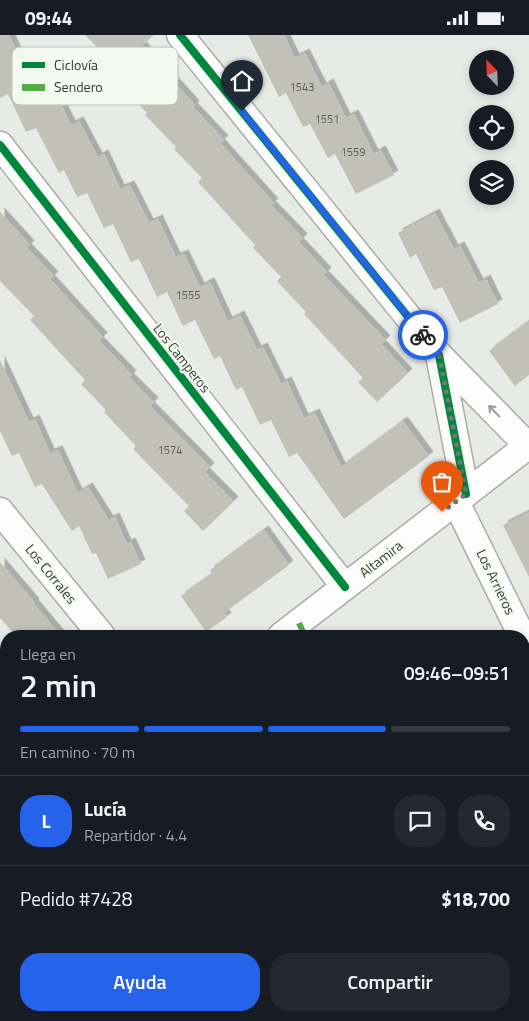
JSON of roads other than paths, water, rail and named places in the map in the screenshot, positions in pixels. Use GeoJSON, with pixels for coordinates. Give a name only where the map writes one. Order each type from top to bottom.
{"type":"FeatureCollection","features":[{"type":"Feature","properties":{"kind":"street","name":"Los Arrieros"},"geometry":{"type":"LineString","coordinates":[[180,35],[439,355],[528,446]]}},
{"type":"Feature","properties":{"kind":"street","name":"Los Camperos"},"geometry":{"type":"LineString","coordinates":[[0,145],[345,587]]}},
{"type":"Feature","properties":{"kind":"street","name":"Los Arrieros"},"geometry":{"type":"LineString","coordinates":[[439,355],[461,498],[519,630]]}},
{"type":"Feature","properties":{"kind":"street","name":"Altamira"},"geometry":{"type":"LineString","coordinates":[[297,630],[345,587],[528,446]]}},
{"type":"Feature","properties":{"kind":"street","name":"Los Corrales"},"geometry":{"type":"LineString","coordinates":[[0,511],[97,630]]}}]}
